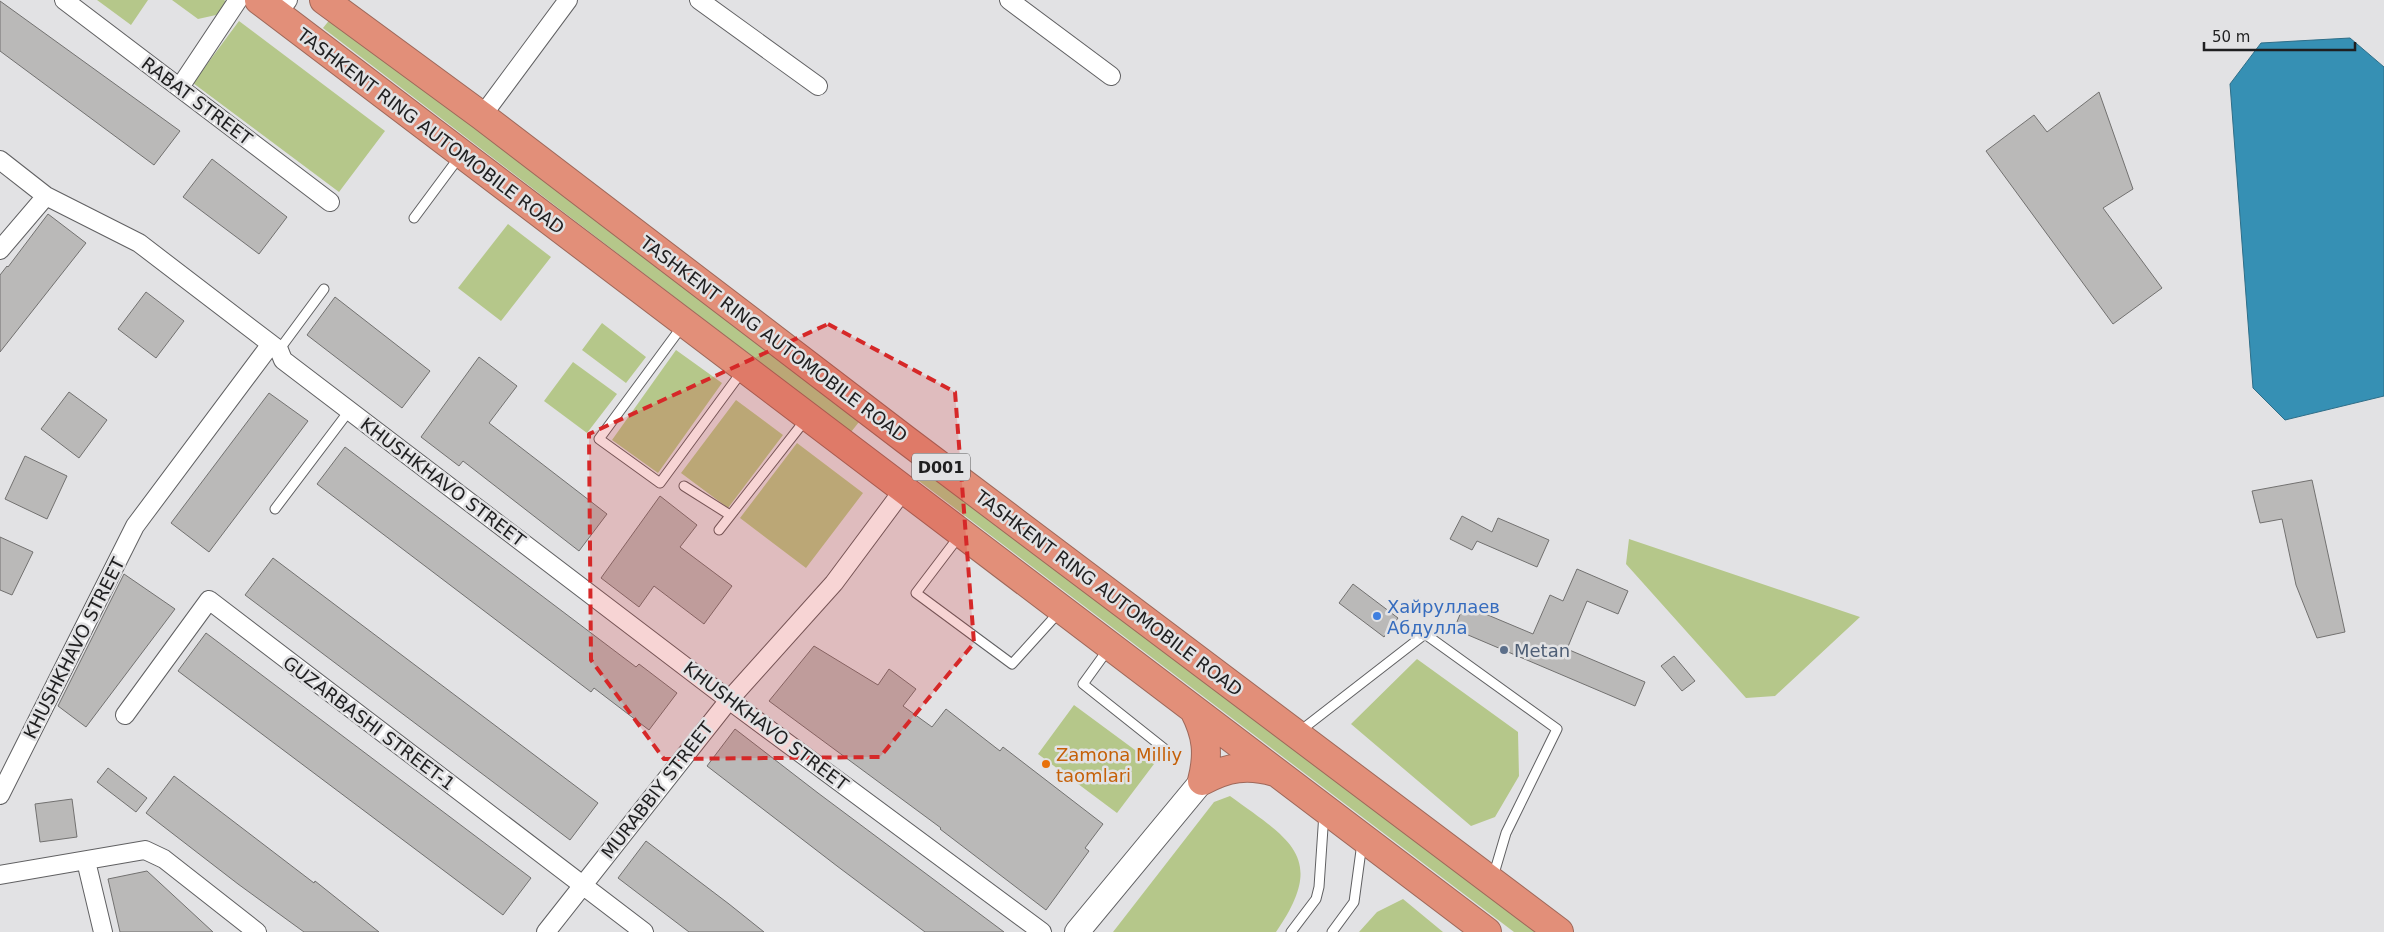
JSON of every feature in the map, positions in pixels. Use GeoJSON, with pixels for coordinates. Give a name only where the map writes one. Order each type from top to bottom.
{"type":"FeatureCollection","features":[{"type":"Feature","properties":{"kind":"highway","name":"TASHKENT RING AUTOMOBILE ROAD"},"geometry":{"type":"LineString","coordinates":[[324,0],[482,116],[906,440],[1559,932]]}},
{"type":"Feature","properties":{"kind":"highway","name":"TASHKENT RING AUTOMOBILE ROAD"},"geometry":{"type":"LineString","coordinates":[[275,5],[462,154],[1488,932]]}},
{"type":"Feature","properties":{"kind":"highway"},"geometry":{"type":"LineString","coordinates":[[881,472],[906,440]]}},
{"type":"Feature","properties":{"kind":"highway"},"geometry":{"type":"LineString","coordinates":[[1193,709],[1202,726],[1207,744],[1207,762],[1202,781]]}},
{"type":"Feature","properties":{"kind":"highway"},"geometry":{"type":"LineString","coordinates":[[1202,781],[1220,772],[1237,767],[1258,767],[1278,773]]}},
{"type":"Feature","properties":{"kind":"street","name":"RABAT STREET"},"geometry":{"type":"LineString","coordinates":[[64,0],[330,202]]}},
{"type":"Feature","properties":{"kind":"street"},"geometry":{"type":"LineString","coordinates":[[180,87],[238,0]]}},
{"type":"Feature","properties":{"kind":"street"},"geometry":{"type":"LineString","coordinates":[[482,116],[568,0]]}},
{"type":"Feature","properties":{"kind":"street"},"geometry":{"type":"LineString","coordinates":[[698,0],[818,86]]}},
{"type":"Feature","properties":{"kind":"street"},"geometry":{"type":"LineString","coordinates":[[1009,0],[1111,76]]}},
{"type":"Feature","properties":{"kind":"street"},"geometry":{"type":"LineString","coordinates":[[0,160],[46,196],[139,243],[275,347]]}},
{"type":"Feature","properties":{"kind":"street"},"geometry":{"type":"LineString","coordinates":[[0,250],[46,196]]}},
{"type":"Feature","properties":{"kind":"street","name":"KHUSHKHAVO STREET"},"geometry":{"type":"LineString","coordinates":[[0,795],[134,526],[275,347],[283,360],[729,700],[1042,932]]}},
{"type":"Feature","properties":{"kind":"street","name":"MURABBIY STREET"},"geometry":{"type":"LineString","coordinates":[[546,932],[729,700],[834,583],[904,489]]}},
{"type":"Feature","properties":{"kind":"street","name":"GUZARBASHI STREET-1"},"geometry":{"type":"LineString","coordinates":[[124,715],[209,600],[644,932]]}},
{"type":"Feature","properties":{"kind":"street"},"geometry":{"type":"LineString","coordinates":[[1077,932],[1202,781]]}},
{"type":"Feature","properties":{"kind":"street"},"geometry":{"type":"LineString","coordinates":[[0,875],[145,850],[164,859],[257,932]]}},
{"type":"Feature","properties":{"kind":"street"},"geometry":{"type":"LineString","coordinates":[[86,861],[103,932]]}},
{"type":"Feature","properties":{"kind":"lane"},"geometry":{"type":"LineString","coordinates":[[414,218],[462,154]]}},
{"type":"Feature","properties":{"kind":"lane"},"geometry":{"type":"LineString","coordinates":[[275,347],[324,289]]}},
{"type":"Feature","properties":{"kind":"lane"},"geometry":{"type":"LineString","coordinates":[[685,323],[599,439],[660,483],[744,368]]}},
{"type":"Feature","properties":{"kind":"lane"},"geometry":{"type":"LineString","coordinates":[[275,508],[349,410]]}},
{"type":"Feature","properties":{"kind":"lane"},"geometry":{"type":"LineString","coordinates":[[719,530],[808,416]]}},
{"type":"Feature","properties":{"kind":"lane"},"geometry":{"type":"LineString","coordinates":[[684,486],[730,515]]}},
{"type":"Feature","properties":{"kind":"lane"},"geometry":{"type":"LineString","coordinates":[[961,533],[916,593],[1012,664],[1062,609]]}},
{"type":"Feature","properties":{"kind":"lane"},"geometry":{"type":"LineString","coordinates":[[1296,735],[1426,634],[1557,729],[1506,833],[1491,882]]}},
{"type":"Feature","properties":{"kind":"lane"},"geometry":{"type":"LineString","coordinates":[[1111,646],[1083,684],[1166,750]]}},
{"type":"Feature","properties":{"kind":"lane"},"geometry":{"type":"LineString","coordinates":[[1291,932],[1316,899],[1319,887],[1324,808]]}},
{"type":"Feature","properties":{"kind":"lane"},"geometry":{"type":"LineString","coordinates":[[1332,932],[1354,902],[1363,838]]}},
{"type":"Feature","properties":{"kind":"highlighted area"},"geometry":{"type":"Polygon","coordinates":[[[828,324],[955,392],[974,643],[880,757],[664,759],[591,660],[589,434],[828,324]]]}},
{"type":"Feature","properties":{"kind":"green space"},"geometry":{"type":"Polygon","coordinates":[[[97,0],[148,0],[131,25],[97,0]]]}},
{"type":"Feature","properties":{"kind":"green space"},"geometry":{"type":"Polygon","coordinates":[[[172,0],[224,0],[230,4],[216,15],[198,19],[172,0]]]}},
{"type":"Feature","properties":{"kind":"green space"},"geometry":{"type":"Polygon","coordinates":[[[331,18],[859,422],[851,432],[323,28],[331,18]]]}},
{"type":"Feature","properties":{"kind":"green space"},"geometry":{"type":"Polygon","coordinates":[[[239,21],[385,131],[339,192],[193,83],[239,21]]]}},
{"type":"Feature","properties":{"kind":"green space"},"geometry":{"type":"Polygon","coordinates":[[[508,224],[551,257],[501,321],[458,288],[508,224]]]}},
{"type":"Feature","properties":{"kind":"green space"},"geometry":{"type":"Polygon","coordinates":[[[602,323],[646,357],[626,383],[582,350],[602,323]]]}},
{"type":"Feature","properties":{"kind":"green space"},"geometry":{"type":"Polygon","coordinates":[[[676,350],[722,383],[658,473],[612,440],[676,350]]]}},
{"type":"Feature","properties":{"kind":"green space"},"geometry":{"type":"Polygon","coordinates":[[[573,362],[617,394],[587,433],[544,401],[573,362]]]}},
{"type":"Feature","properties":{"kind":"green space"},"geometry":{"type":"Polygon","coordinates":[[[736,400],[783,435],[728,508],[681,473],[736,400]]]}},
{"type":"Feature","properties":{"kind":"green space"},"geometry":{"type":"Polygon","coordinates":[[[797,443],[863,493],[806,568],[740,518],[797,443]]]}},
{"type":"Feature","properties":{"kind":"green space"},"geometry":{"type":"Polygon","coordinates":[[[927,471],[1536,932],[1514,932],[919,481],[927,471]]]}},
{"type":"Feature","properties":{"kind":"green space"},"geometry":{"type":"Polygon","coordinates":[[[1629,539],[1860,617],[1775,696],[1746,698],[1626,564],[1629,539]]]}},
{"type":"Feature","properties":{"kind":"green space"},"geometry":{"type":"Polygon","coordinates":[[[1417,659],[1518,732],[1519,776],[1495,817],[1471,826],[1351,724],[1417,659]]]}},
{"type":"Feature","properties":{"kind":"green space"},"geometry":{"type":"Polygon","coordinates":[[[1074,705],[1154,764],[1117,813],[1038,754],[1074,705]]]}},
{"type":"Feature","properties":{"kind":"green space"},"geometry":{"type":"Polygon","coordinates":[[[1230,796],[1270,825],[1295,852],[1300,868],[1299,885],[1291,906],[1276,932],[1113,932],[1214,802],[1230,796]]]}},
{"type":"Feature","properties":{"kind":"green space"},"geometry":{"type":"Polygon","coordinates":[[[1403,899],[1443,932],[1359,932],[1377,912],[1403,899]]]}},
{"type":"Feature","properties":{"kind":"water"},"geometry":{"type":"Polygon","coordinates":[[[2350,38],[2384,67],[2384,396],[2285,420],[2253,388],[2230,84],[2261,43],[2350,38]]]}},
{"type":"Feature","properties":{"kind":"building"},"geometry":{"type":"Polygon","coordinates":[[[0,1],[180,131],[154,165],[0,51],[0,1]]]}},
{"type":"Feature","properties":{"kind":"building"},"geometry":{"type":"Polygon","coordinates":[[[2099,92],[2133,189],[2103,208],[2162,288],[2113,324],[1986,151],[2034,115],[2047,132],[2099,92]]]}},
{"type":"Feature","properties":{"kind":"building"},"geometry":{"type":"Polygon","coordinates":[[[212,159],[287,217],[259,254],[183,197],[212,159]]]}},
{"type":"Feature","properties":{"kind":"building"},"geometry":{"type":"Polygon","coordinates":[[[48,214],[86,243],[0,352],[0,275],[48,214]]]}},
{"type":"Feature","properties":{"kind":"building"},"geometry":{"type":"Polygon","coordinates":[[[146,292],[184,321],[156,358],[118,329],[146,292]]]}},
{"type":"Feature","properties":{"kind":"building"},"geometry":{"type":"Polygon","coordinates":[[[335,297],[430,371],[402,408],[307,335],[335,297]]]}},
{"type":"Feature","properties":{"kind":"building"},"geometry":{"type":"Polygon","coordinates":[[[479,357],[517,386],[489,423],[607,514],[579,551],[463,461],[459,466],[421,437],[479,357]]]}},
{"type":"Feature","properties":{"kind":"building"},"geometry":{"type":"Polygon","coordinates":[[[69,392],[107,420],[79,458],[41,429],[69,392]]]}},
{"type":"Feature","properties":{"kind":"building"},"geometry":{"type":"Polygon","coordinates":[[[269,393],[308,421],[209,552],[171,523],[269,393]]]}},
{"type":"Feature","properties":{"kind":"building"},"geometry":{"type":"Polygon","coordinates":[[[345,447],[636,667],[639,664],[677,693],[649,730],[594,688],[591,692],[317,484],[345,447]]]}},
{"type":"Feature","properties":{"kind":"building"},"geometry":{"type":"Polygon","coordinates":[[[25,456],[67,476],[47,519],[5,499],[25,456]]]}},
{"type":"Feature","properties":{"kind":"building"},"geometry":{"type":"Polygon","coordinates":[[[2312,480],[2345,632],[2317,638],[2296,585],[2282,519],[2260,523],[2252,491],[2312,480]]]}},
{"type":"Feature","properties":{"kind":"building"},"geometry":{"type":"Polygon","coordinates":[[[660,496],[697,525],[680,547],[732,586],[704,624],[654,586],[639,607],[601,578],[660,496]]]}},
{"type":"Feature","properties":{"kind":"building"},"geometry":{"type":"Polygon","coordinates":[[[1462,516],[1492,532],[1498,518],[1549,540],[1537,567],[1477,541],[1472,550],[1450,539],[1462,516]]]}},
{"type":"Feature","properties":{"kind":"building"},"geometry":{"type":"Polygon","coordinates":[[[0,537],[33,552],[12,595],[0,590],[0,537]]]}},
{"type":"Feature","properties":{"kind":"building"},"geometry":{"type":"Polygon","coordinates":[[[273,558],[598,803],[570,840],[245,595],[273,558]]]}},
{"type":"Feature","properties":{"kind":"building"},"geometry":{"type":"Polygon","coordinates":[[[1577,569],[1628,591],[1618,614],[1587,601],[1567,649],[1645,682],[1635,706],[1454,629],[1464,605],[1533,634],[1550,595],[1563,601],[1577,569]]]}},
{"type":"Feature","properties":{"kind":"building"},"geometry":{"type":"Polygon","coordinates":[[[124,574],[175,609],[86,727],[58,706],[124,574]]]}},
{"type":"Feature","properties":{"kind":"building"},"geometry":{"type":"Polygon","coordinates":[[[1353,584],[1398,618],[1384,637],[1339,603],[1353,584]]]}},
{"type":"Feature","properties":{"kind":"building"},"geometry":{"type":"Polygon","coordinates":[[[206,633],[531,878],[503,915],[178,671],[206,633]]]}},
{"type":"Feature","properties":{"kind":"building"},"geometry":{"type":"Polygon","coordinates":[[[814,646],[878,685],[889,669],[916,689],[903,706],[932,727],[946,709],[1000,751],[1003,747],[1103,824],[1085,848],[1089,851],[1046,910],[941,828],[769,701],[814,646]]]}},
{"type":"Feature","properties":{"kind":"building"},"geometry":{"type":"Polygon","coordinates":[[[1674,656],[1695,681],[1682,691],[1661,666],[1674,656]]]}},
{"type":"Feature","properties":{"kind":"building"},"geometry":{"type":"Polygon","coordinates":[[[735,729],[1004,932],[925,932],[837,866],[707,766],[735,729]]]}},
{"type":"Feature","properties":{"kind":"building"},"geometry":{"type":"Polygon","coordinates":[[[108,768],[147,798],[136,812],[97,782],[108,768]]]}},
{"type":"Feature","properties":{"kind":"building"},"geometry":{"type":"Polygon","coordinates":[[[174,776],[314,883],[315,881],[379,932],[304,932],[238,884],[146,813],[174,776]]]}},
{"type":"Feature","properties":{"kind":"building"},"geometry":{"type":"Polygon","coordinates":[[[72,799],[77,837],[40,842],[35,804],[72,799]]]}},
{"type":"Feature","properties":{"kind":"building"},"geometry":{"type":"Polygon","coordinates":[[[646,841],[764,932],[689,932],[618,878],[646,841]]]}},
{"type":"Feature","properties":{"kind":"building"},"geometry":{"type":"Polygon","coordinates":[[[147,871],[213,932],[120,932],[108,879],[147,871]]]}},
{"type":"Feature","properties":{"kind":"place","name":"Хайруллаев Абдулла"},"geometry":{"type":"Point","coordinates":[1377,616]}},
{"type":"Feature","properties":{"kind":"place","name":"Metan"},"geometry":{"type":"Point","coordinates":[1504,650]}},
{"type":"Feature","properties":{"kind":"place","name":"Zamona Milliy taomlari"},"geometry":{"type":"Point","coordinates":[1046,764]}}]}
